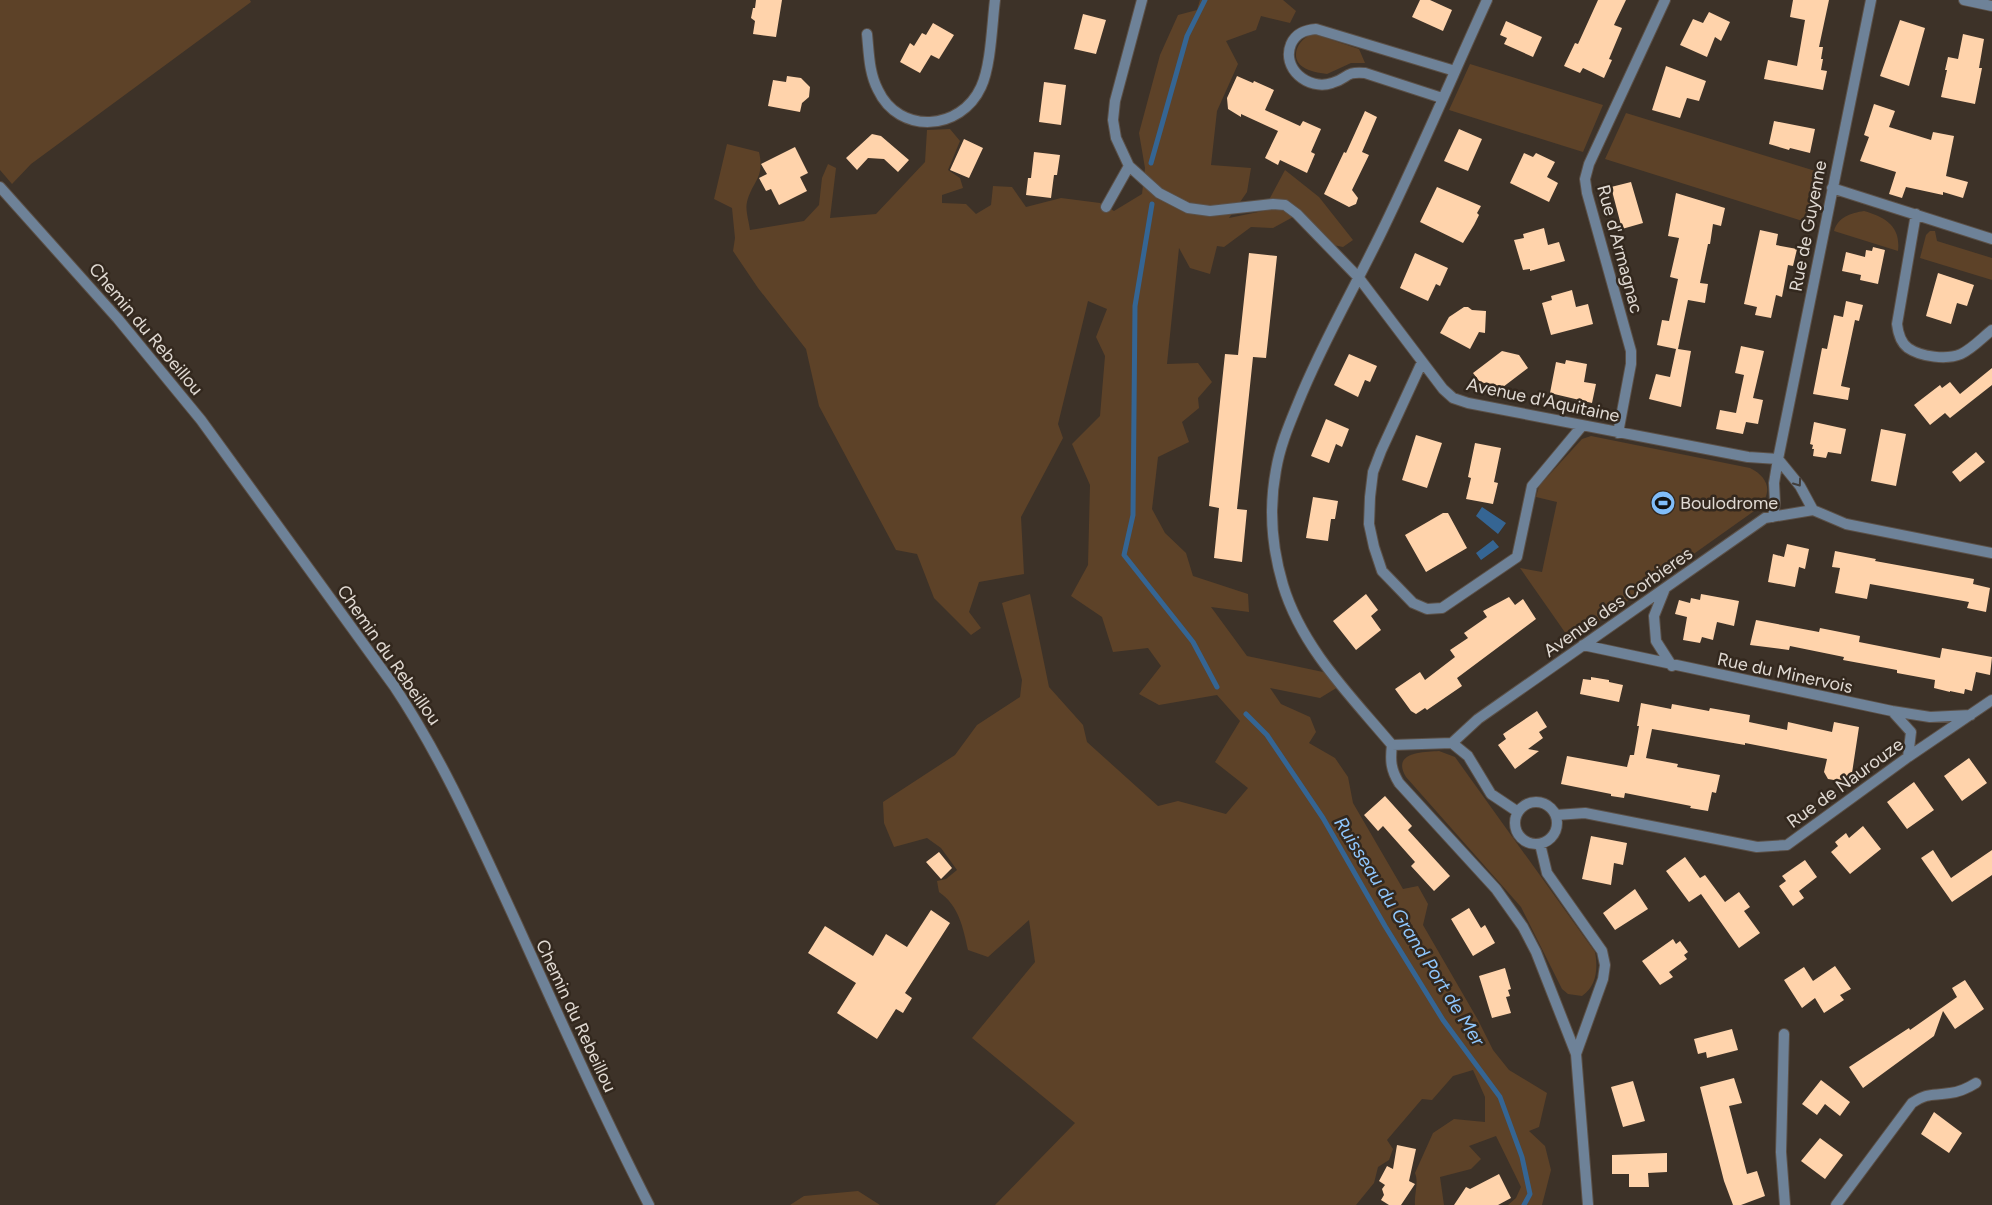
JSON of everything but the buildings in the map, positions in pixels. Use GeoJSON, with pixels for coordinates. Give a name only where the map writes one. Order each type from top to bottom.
{"type":"FeatureCollection","features":[{"type":"Feature","properties":{"kind":"street"},"geometry":{"type":"LineString","coordinates":[[867,34],[870,72],[878,92],[888,106],[904,117],[920,122],[938,122],[955,117],[970,103],[981,87],[986,68],[995,0]]}},
{"type":"Feature","properties":{"kind":"street"},"geometry":{"type":"LineString","coordinates":[[1106,207],[1129,166],[1116,138],[1113,120],[1115,101],[1142,0]]}},
{"type":"Feature","properties":{"kind":"street"},"geometry":{"type":"LineString","coordinates":[[1487,0],[1383,230],[1312,369],[1281,446],[1273,491],[1274,546],[1282,584],[1304,634],[1320,659],[1392,745],[1390,761],[1392,770],[1399,783],[1496,889],[1523,927],[1552,991],[1576,1054],[1588,1205]]}},
{"type":"Feature","properties":{"kind":"street","name":"Rue d'Armagnac"},"geometry":{"type":"LineString","coordinates":[[1618,432],[1631,364],[1631,352],[1589,202],[1585,179],[1590,164],[1665,0]]}},
{"type":"Feature","properties":{"kind":"street","name":"Rue de Guyenne"},"geometry":{"type":"LineString","coordinates":[[1773,517],[1775,503],[1774,483],[1778,459],[1871,0]]}},
{"type":"Feature","properties":{"kind":"street"},"geometry":{"type":"LineString","coordinates":[[1964,0],[1992,6]]}},
{"type":"Feature","properties":{"kind":"street"},"geometry":{"type":"LineString","coordinates":[[1442,98],[1365,73],[1353,72],[1332,83],[1322,84],[1307,80],[1295,73],[1290,65],[1288,55],[1297,35],[1307,30],[1316,29],[1454,71]]}},
{"type":"Feature","properties":{"kind":"street","name":"Avenue d'Aquitaine"},"geometry":{"type":"LineString","coordinates":[[1129,166],[1159,193],[1188,208],[1210,211],[1273,204],[1285,206],[1297,214],[1359,278],[1443,389],[1453,398],[1468,404],[1582,426],[1748,457],[1778,459]]}},
{"type":"Feature","properties":{"kind":"street","name":"Chemin du Rebeillou"},"geometry":{"type":"LineString","coordinates":[[0,187],[118,319],[201,420],[394,686],[416,720],[462,803],[595,1097],[649,1205]]}},
{"type":"Feature","properties":{"kind":"street"},"geometry":{"type":"LineString","coordinates":[[1832,188],[1992,238]]}},
{"type":"Feature","properties":{"kind":"street"},"geometry":{"type":"LineString","coordinates":[[1916,214],[1897,324],[1899,338],[1908,348],[1924,354],[1947,357],[1961,354],[1992,330]]}},
{"type":"Feature","properties":{"kind":"street"},"geometry":{"type":"LineString","coordinates":[[1422,362],[1380,451],[1373,472],[1369,524],[1382,571],[1413,602],[1427,609],[1442,608],[1517,557],[1532,486],[1582,426]]}},
{"type":"Feature","properties":{"kind":"street"},"geometry":{"type":"LineString","coordinates":[[1778,459],[1800,486],[1813,510],[1846,524],[1992,553]]}},
{"type":"Feature","properties":{"kind":"street","name":"Avenue des Corbieres"},"geometry":{"type":"LineString","coordinates":[[1452,743],[1478,719],[1766,518],[1813,510]]}},
{"type":"Feature","properties":{"kind":"street"},"geometry":{"type":"LineString","coordinates":[[1664,590],[1654,616],[1656,641],[1672,666]]}},
{"type":"Feature","properties":{"kind":"street","name":"Rue du Minervois"},"geometry":{"type":"LineString","coordinates":[[1583,645],[1672,666],[1892,711],[1930,717],[1972,715]]}},
{"type":"Feature","properties":{"kind":"street","name":"Rue de Naurouze"},"geometry":{"type":"LineString","coordinates":[[1556,815],[1585,814],[1757,847],[1787,844],[1908,757],[1992,700]]}},
{"type":"Feature","properties":{"kind":"street"},"geometry":{"type":"LineString","coordinates":[[1892,711],[1911,732],[1908,757]]}},
{"type":"Feature","properties":{"kind":"street"},"geometry":{"type":"LineString","coordinates":[[1392,745],[1452,743],[1468,756],[1491,794],[1518,812]]}},
{"type":"Feature","properties":{"kind":"street"},"geometry":{"type":"LineString","coordinates":[[1538,802],[1549,806],[1556,815],[1558,823],[1556,830],[1552,837],[1540,844],[1530,844],[1522,839],[1516,831],[1515,821],[1518,812],[1527,804],[1538,802]]}},
{"type":"Feature","properties":{"kind":"street"},"geometry":{"type":"LineString","coordinates":[[1540,844],[1547,872],[1602,951],[1605,965],[1603,980],[1576,1054]]}},
{"type":"Feature","properties":{"kind":"street"},"geometry":{"type":"LineString","coordinates":[[1784,1034],[1781,1152],[1786,1205]]}},
{"type":"Feature","properties":{"kind":"street"},"geometry":{"type":"LineString","coordinates":[[1836,1205],[1912,1103],[1931,1094],[1949,1094],[1964,1090],[1976,1083]]}},
{"type":"Feature","properties":{"kind":"shaded area"},"geometry":{"type":"Polygon","coordinates":[[[0,0],[250,0],[251,2],[31,164],[12,184],[0,170],[0,0]]]}},
{"type":"Feature","properties":{"kind":"shaded area"},"geometry":{"type":"Polygon","coordinates":[[[1200,0],[1283,0],[1296,11],[1290,23],[1261,16],[1256,30],[1226,41],[1238,64],[1217,111],[1211,165],[1251,168],[1247,192],[1229,218],[1263,211],[1285,170],[1319,197],[1353,240],[1343,247],[1318,242],[1293,217],[1273,228],[1251,227],[1224,247],[1217,246],[1210,274],[1190,268],[1179,248],[1167,364],[1198,363],[1212,382],[1198,398],[1199,408],[1182,422],[1189,442],[1158,457],[1152,509],[1165,533],[1186,553],[1193,576],[1248,594],[1249,612],[1211,607],[1247,656],[1323,672],[1338,687],[1320,698],[1270,688],[1281,704],[1310,717],[1316,732],[1309,743],[1335,758],[1348,777],[1353,803],[1403,889],[1418,886],[1428,904],[1423,925],[1478,1020],[1493,1050],[1509,1070],[1547,1093],[1539,1127],[1529,1131],[1545,1146],[1551,1170],[1542,1205],[1508,1205],[1516,1198],[1521,1187],[1496,1136],[1469,1146],[1481,1159],[1471,1169],[1440,1177],[1444,1205],[1415,1205],[1417,1181],[1415,1173],[1433,1133],[1454,1119],[1485,1122],[1485,1097],[1473,1070],[1453,1076],[1432,1100],[1422,1099],[1387,1140],[1393,1149],[1389,1160],[1378,1167],[1374,1183],[1356,1205],[995,1205],[1075,1123],[972,1038],[1035,962],[1029,920],[988,957],[968,950],[956,910],[939,892],[937,881],[946,879],[957,870],[941,848],[927,838],[894,847],[884,823],[883,802],[955,755],[977,725],[1020,697],[1022,680],[1002,603],[1030,594],[1049,687],[1083,725],[1087,742],[1158,806],[1178,801],[1226,814],[1248,788],[1215,762],[1240,721],[1217,695],[1159,705],[1139,694],[1161,666],[1148,648],[1113,652],[1102,617],[1071,596],[1088,565],[1090,485],[1072,444],[1100,416],[1105,356],[1096,337],[1107,309],[1088,301],[1058,424],[1063,438],[1021,517],[1024,574],[979,582],[969,612],[981,628],[971,635],[934,598],[917,554],[896,550],[819,406],[806,349],[758,288],[733,251],[735,238],[732,208],[714,199],[727,144],[759,152],[760,168],[758,178],[747,202],[750,230],[804,221],[819,205],[822,178],[828,164],[836,168],[830,218],[876,214],[925,162],[927,130],[950,129],[960,141],[948,170],[960,178],[963,188],[942,195],[942,203],[966,204],[976,214],[991,205],[993,186],[1012,187],[1026,207],[1061,198],[1100,203],[1114,211],[1142,194],[1145,168],[1139,133],[1160,55],[1178,15],[1197,10],[1200,0]]]}},
{"type":"Feature","properties":{"kind":"shaded area"},"geometry":{"type":"Polygon","coordinates":[[[1311,35],[1317,35],[1359,49],[1365,63],[1351,63],[1327,74],[1314,72],[1303,67],[1297,59],[1297,49],[1302,40],[1311,35]]]}},
{"type":"Feature","properties":{"kind":"shaded area"},"geometry":{"type":"Polygon","coordinates":[[[1470,64],[1603,105],[1583,152],[1449,110],[1470,64]]]}},
{"type":"Feature","properties":{"kind":"shaded area"},"geometry":{"type":"Polygon","coordinates":[[[1626,113],[1822,173],[1812,224],[1605,159],[1626,113]]]}},
{"type":"Feature","properties":{"kind":"shaded area"},"geometry":{"type":"Polygon","coordinates":[[[1864,211],[1879,216],[1890,224],[1897,235],[1898,251],[1834,231],[1839,222],[1846,216],[1864,211]]]}},
{"type":"Feature","properties":{"kind":"shaded area"},"geometry":{"type":"Polygon","coordinates":[[[1930,231],[1935,231],[1937,241],[1992,258],[1992,280],[1920,258],[1926,235],[1930,231]]]}},
{"type":"Feature","properties":{"kind":"shaded area"},"geometry":{"type":"Polygon","coordinates":[[[1591,436],[1750,468],[1757,472],[1765,481],[1767,492],[1757,509],[1571,641],[1520,568],[1542,572],[1557,502],[1536,497],[1539,486],[1582,439],[1591,436]]]}},
{"type":"Feature","properties":{"kind":"shaded area"},"geometry":{"type":"Polygon","coordinates":[[[1439,751],[1455,757],[1595,952],[1595,976],[1591,987],[1582,996],[1568,994],[1562,989],[1521,907],[1406,777],[1402,769],[1406,758],[1418,753],[1439,751]]]}},
{"type":"Feature","properties":{"kind":"shaded area"},"geometry":{"type":"Polygon","coordinates":[[[858,1191],[880,1205],[790,1205],[804,1196],[858,1191]]]}},
{"type":"Feature","properties":{"kind":"water"},"geometry":{"type":"Polygon","coordinates":[[[1482,507],[1506,523],[1498,534],[1476,516],[1482,507]]]}},
{"type":"Feature","properties":{"kind":"water"},"geometry":{"type":"Polygon","coordinates":[[[1493,540],[1499,547],[1481,560],[1476,553],[1493,540]]]}},
{"type":"Feature","properties":{"kind":"waterway","name":"Ruisseau du Grand Port de Mer"},"geometry":{"type":"LineString","coordinates":[[1151,163],[1187,36],[1205,0]]}},
{"type":"Feature","properties":{"kind":"waterway","name":"Ruisseau du Grand Port de Mer"},"geometry":{"type":"LineString","coordinates":[[1152,204],[1135,306],[1133,515],[1124,555],[1193,642],[1217,687]]}},
{"type":"Feature","properties":{"kind":"waterway","name":"Ruisseau du Grand Port de Mer"},"geometry":{"type":"LineString","coordinates":[[1246,714],[1267,735],[1323,818],[1385,926],[1443,1020],[1500,1097],[1522,1157],[1530,1194],[1524,1205]]}},
{"type":"Feature","properties":{"kind":"place","name":"Boulodrome"},"geometry":{"type":"Point","coordinates":[1663,503]}}]}
